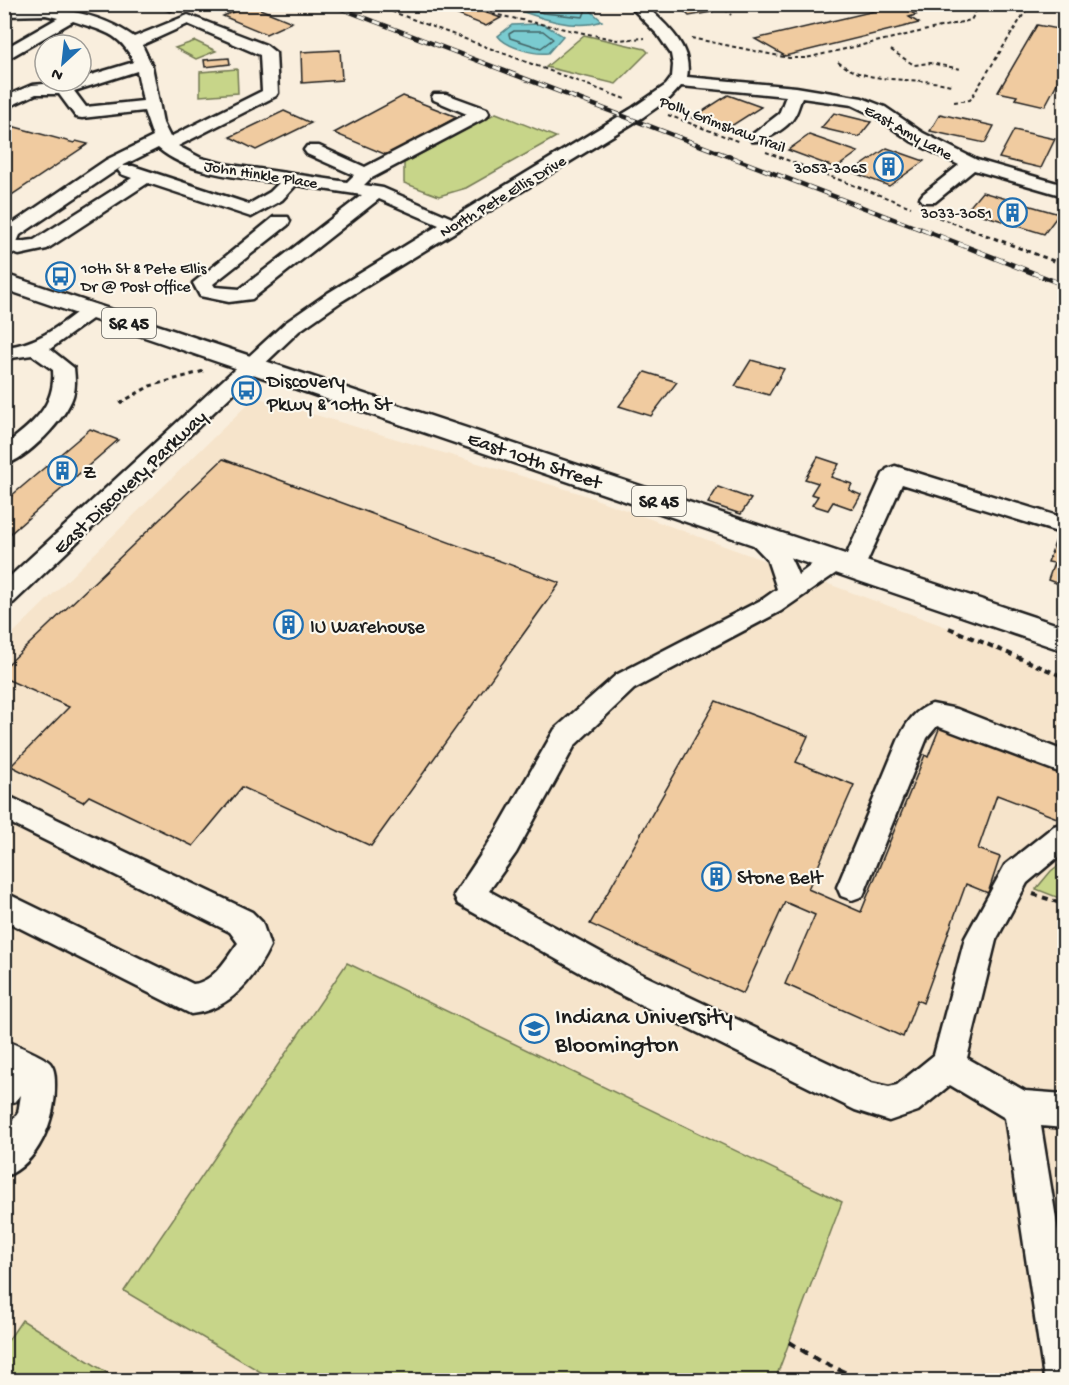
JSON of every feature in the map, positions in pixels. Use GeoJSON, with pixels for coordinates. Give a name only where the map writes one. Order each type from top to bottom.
{"type":"FeatureCollection","features":[{"type":"Feature","properties":{"kind":"main road","name":"East 10th Street"},"geometry":{"type":"LineString","coordinates":[[4,281],[92,310],[244,373],[755,534],[1065,639]]}},
{"type":"Feature","properties":{"kind":"street"},"geometry":{"type":"LineString","coordinates":[[636,4],[672,41],[677,50],[681,72],[677,81]]}},
{"type":"Feature","properties":{"kind":"street"},"geometry":{"type":"LineString","coordinates":[[4,12],[46,11],[72,16],[116,31],[133,43],[143,64],[155,123],[164,142]]}},
{"type":"Feature","properties":{"kind":"street"},"geometry":{"type":"LineString","coordinates":[[4,56],[72,16]]}},
{"type":"Feature","properties":{"kind":"street"},"geometry":{"type":"LineString","coordinates":[[133,43],[188,19],[268,53],[270,93],[112,164],[13,232],[6,244],[19,249],[40,245],[145,177]]}},
{"type":"Feature","properties":{"kind":"street"},"geometry":{"type":"LineString","coordinates":[[93,80],[143,64]]}},
{"type":"Feature","properties":{"kind":"street","name":"North Pete Ellis Drive"},"geometry":{"type":"LineString","coordinates":[[244,373],[292,327],[318,309],[454,225],[639,104],[667,93],[677,81]]}},
{"type":"Feature","properties":{"kind":"street","name":"East Amy Lane"},"geometry":{"type":"LineString","coordinates":[[677,81],[796,92],[856,101],[879,111],[917,137],[970,165],[1065,191]]}},
{"type":"Feature","properties":{"kind":"street"},"geometry":{"type":"LineString","coordinates":[[4,104],[33,89]]}},
{"type":"Feature","properties":{"kind":"street"},"geometry":{"type":"LineString","coordinates":[[761,144],[786,117],[796,92]]}},
{"type":"Feature","properties":{"kind":"street"},"geometry":{"type":"LineString","coordinates":[[67,93],[82,113],[151,105]]}},
{"type":"Feature","properties":{"kind":"street"},"geometry":{"type":"LineString","coordinates":[[352,187],[366,174],[481,113],[440,97]]}},
{"type":"Feature","properties":{"kind":"street","name":"John Hinkle Place"},"geometry":{"type":"LineString","coordinates":[[164,142],[195,162],[224,169],[377,192],[454,225]]}},
{"type":"Feature","properties":{"kind":"street"},"geometry":{"type":"LineString","coordinates":[[313,150],[366,174]]}},
{"type":"Feature","properties":{"kind":"street"},"geometry":{"type":"LineString","coordinates":[[112,164],[251,211],[276,196],[293,178]]}},
{"type":"Feature","properties":{"kind":"street"},"geometry":{"type":"LineString","coordinates":[[926,207],[970,165]]}},
{"type":"Feature","properties":{"kind":"street"},"geometry":{"type":"LineString","coordinates":[[281,221],[203,283],[207,292],[229,296],[245,295],[377,192]]}},
{"type":"Feature","properties":{"kind":"street"},"geometry":{"type":"LineString","coordinates":[[4,352],[18,353],[37,349],[92,310]]}},
{"type":"Feature","properties":{"kind":"street"},"geometry":{"type":"LineString","coordinates":[[4,458],[52,416],[64,399],[66,381],[63,368],[37,349]]}},
{"type":"Feature","properties":{"kind":"street","name":"East Discovery Parkway"},"geometry":{"type":"LineString","coordinates":[[4,597],[244,373]]}},
{"type":"Feature","properties":{"kind":"street"},"geometry":{"type":"LineString","coordinates":[[1065,526],[895,474],[844,564],[791,592],[772,605],[625,682],[565,737],[505,844],[469,895],[624,981],[867,1098],[889,1104],[906,1099],[948,1065],[961,1023],[981,938],[1016,874],[1065,835]]}},
{"type":"Feature","properties":{"kind":"street"},"geometry":{"type":"LineString","coordinates":[[755,534],[778,555],[791,592]]}},
{"type":"Feature","properties":{"kind":"street"},"geometry":{"type":"LineString","coordinates":[[852,886],[914,736],[921,724],[932,715],[946,717],[1065,763]]}},
{"type":"Feature","properties":{"kind":"street"},"geometry":{"type":"LineString","coordinates":[[4,806],[241,922],[251,932],[254,946],[223,988],[204,999],[191,999],[4,905]]}},
{"type":"Feature","properties":{"kind":"street"},"geometry":{"type":"LineString","coordinates":[[948,1065],[1021,1108],[1065,1112]]}},
{"type":"Feature","properties":{"kind":"street"},"geometry":{"type":"LineString","coordinates":[[4,1160],[30,1129],[39,1106],[38,1075],[11,1070]]}},
{"type":"Feature","properties":{"kind":"street"},"geometry":{"type":"LineString","coordinates":[[1021,1108],[1065,1378]]}},
{"type":"Feature","properties":{"kind":"path","name":"Polly Grimshaw Trail"},"geometry":{"type":"LineString","coordinates":[[372,4],[742,143]]}},
{"type":"Feature","properties":{"kind":"path"},"geometry":{"type":"LineString","coordinates":[[720,4],[731,15]]}},
{"type":"Feature","properties":{"kind":"path"},"geometry":{"type":"LineString","coordinates":[[954,102],[970,100],[1031,4],[1049,8],[1051,4],[1065,7]]}},
{"type":"Feature","properties":{"kind":"path"},"geometry":{"type":"LineString","coordinates":[[453,12],[469,5],[494,14],[617,40],[645,38]]}},
{"type":"Feature","properties":{"kind":"path"},"geometry":{"type":"LineString","coordinates":[[687,37],[789,58],[806,58],[970,20],[979,6]]}},
{"type":"Feature","properties":{"kind":"path"},"geometry":{"type":"LineString","coordinates":[[638,31],[651,44]]}},
{"type":"Feature","properties":{"kind":"path"},"geometry":{"type":"LineString","coordinates":[[891,50],[914,65],[930,63],[961,69]]}},
{"type":"Feature","properties":{"kind":"path"},"geometry":{"type":"LineString","coordinates":[[838,62],[851,72],[911,82],[930,80],[951,85]]}},
{"type":"Feature","properties":{"kind":"path"},"geometry":{"type":"LineString","coordinates":[[621,106],[639,104]]}},
{"type":"Feature","properties":{"kind":"path","name":"Polly Grimshaw Trail"},"geometry":{"type":"LineString","coordinates":[[761,144],[926,207],[1065,265]]}},
{"type":"Feature","properties":{"kind":"path"},"geometry":{"type":"LineString","coordinates":[[120,403],[150,386],[205,371],[244,373]]}},
{"type":"Feature","properties":{"kind":"path"},"geometry":{"type":"LineString","coordinates":[[941,625],[1065,677]]}},
{"type":"Feature","properties":{"kind":"path"},"geometry":{"type":"LineString","coordinates":[[789,1342],[820,1361],[861,1380]]}},
{"type":"Feature","properties":{"kind":"shaded area","name":"Indiana University Bloomington"},"geometry":{"type":"Polygon","coordinates":[[[255,397],[579,493],[952,629],[1064,677],[1064,1380],[5,1380],[5,641],[255,397]]]}},
{"type":"Feature","properties":{"kind":"green space"},"geometry":{"type":"Polygon","coordinates":[[[584,35],[645,49],[648,52],[616,84],[546,67],[584,35]]]}},
{"type":"Feature","properties":{"kind":"green space"},"geometry":{"type":"Polygon","coordinates":[[[195,41],[216,51],[196,59],[175,48],[195,41]]]}},
{"type":"Feature","properties":{"kind":"green space"},"geometry":{"type":"Polygon","coordinates":[[[237,69],[238,93],[200,96],[200,72],[237,69]]]}},
{"type":"Feature","properties":{"kind":"green space"},"geometry":{"type":"Polygon","coordinates":[[[496,113],[556,137],[466,188],[439,196],[404,183],[404,163],[496,113]]]}},
{"type":"Feature","properties":{"kind":"green space"},"geometry":{"type":"Polygon","coordinates":[[[1064,861],[1064,900],[1036,889],[1051,871],[1064,861]]]}},
{"type":"Feature","properties":{"kind":"green space"},"geometry":{"type":"Polygon","coordinates":[[[347,963],[842,1202],[775,1380],[274,1380],[124,1291],[347,963]]]}},
{"type":"Feature","properties":{"kind":"green space"},"geometry":{"type":"Polygon","coordinates":[[[22,1320],[119,1380],[5,1380],[5,1345],[22,1320]]]}},
{"type":"Feature","properties":{"kind":"water"},"geometry":{"type":"Polygon","coordinates":[[[504,5],[596,5],[591,11],[602,21],[578,25],[552,21],[504,5]]]}},
{"type":"Feature","properties":{"kind":"water"},"geometry":{"type":"Polygon","coordinates":[[[512,25],[545,25],[563,36],[548,53],[535,53],[521,49],[507,44],[498,36],[512,25]]]}},
{"type":"Feature","properties":{"kind":"building"},"geometry":{"type":"Polygon","coordinates":[[[152,4],[188,4],[170,12],[152,4]]]}},
{"type":"Feature","properties":{"kind":"building"},"geometry":{"type":"Polygon","coordinates":[[[677,4],[703,4],[712,12],[689,16],[677,4]]]}},
{"type":"Feature","properties":{"kind":"building"},"geometry":{"type":"Polygon","coordinates":[[[250,5],[292,22],[266,34],[223,16],[250,5]]]}},
{"type":"Feature","properties":{"kind":"building"},"geometry":{"type":"Polygon","coordinates":[[[900,5],[916,15],[909,17],[919,23],[785,56],[755,39],[900,5]]]}},
{"type":"Feature","properties":{"kind":"building"},"geometry":{"type":"Polygon","coordinates":[[[473,8],[501,18],[486,26],[458,15],[473,8]]]}},
{"type":"Feature","properties":{"kind":"building"},"geometry":{"type":"Polygon","coordinates":[[[1037,25],[1058,29],[1059,26],[1064,27],[1064,70],[1045,106],[1015,99],[1017,96],[998,92],[1037,25]]]}},
{"type":"Feature","properties":{"kind":"building"},"geometry":{"type":"Polygon","coordinates":[[[340,50],[342,80],[302,83],[301,52],[340,50]]]}},
{"type":"Feature","properties":{"kind":"building"},"geometry":{"type":"Polygon","coordinates":[[[229,58],[230,64],[205,67],[204,60],[229,58]]]}},
{"type":"Feature","properties":{"kind":"building"},"geometry":{"type":"Polygon","coordinates":[[[728,95],[761,107],[725,130],[692,118],[728,95]]]}},
{"type":"Feature","properties":{"kind":"building"},"geometry":{"type":"Polygon","coordinates":[[[403,96],[457,117],[389,156],[334,133],[403,96]]]}},
{"type":"Feature","properties":{"kind":"building"},"geometry":{"type":"Polygon","coordinates":[[[284,111],[311,123],[256,150],[230,137],[284,111]]]}},
{"type":"Feature","properties":{"kind":"building"},"geometry":{"type":"Polygon","coordinates":[[[834,113],[871,122],[859,137],[821,128],[834,113]]]}},
{"type":"Feature","properties":{"kind":"building"},"geometry":{"type":"Polygon","coordinates":[[[940,114],[994,126],[985,143],[930,131],[940,114]]]}},
{"type":"Feature","properties":{"kind":"building"},"geometry":{"type":"Polygon","coordinates":[[[4,124],[74,143],[76,141],[88,144],[4,200],[4,124]]]}},
{"type":"Feature","properties":{"kind":"building"},"geometry":{"type":"Polygon","coordinates":[[[1014,130],[1055,139],[1041,168],[999,158],[1014,130]]]}},
{"type":"Feature","properties":{"kind":"building"},"geometry":{"type":"Polygon","coordinates":[[[809,135],[858,152],[836,168],[788,150],[809,135]]]}},
{"type":"Feature","properties":{"kind":"building","name":"3053-3065"},"geometry":{"type":"Polygon","coordinates":[[[887,148],[924,161],[889,186],[852,172],[887,148]]]}},
{"type":"Feature","properties":{"kind":"building","name":"3033-3051"},"geometry":{"type":"Polygon","coordinates":[[[982,192],[1059,214],[1044,234],[967,210],[982,192]]]}},
{"type":"Feature","properties":{"kind":"building"},"geometry":{"type":"Polygon","coordinates":[[[751,360],[784,369],[769,395],[735,386],[751,360]]]}},
{"type":"Feature","properties":{"kind":"building"},"geometry":{"type":"Polygon","coordinates":[[[645,372],[677,382],[651,416],[619,406],[645,372]]]}},
{"type":"Feature","properties":{"kind":"building","name":"Z"},"geometry":{"type":"Polygon","coordinates":[[[90,429],[118,440],[4,539],[4,502],[90,429]]]}},
{"type":"Feature","properties":{"kind":"building"},"geometry":{"type":"Polygon","coordinates":[[[818,457],[839,464],[831,477],[852,484],[849,490],[861,495],[853,509],[833,502],[828,510],[812,505],[818,496],[811,494],[818,483],[805,479],[818,457]]]}},
{"type":"Feature","properties":{"kind":"building","name":"IU Warehouse"},"geometry":{"type":"Polygon","coordinates":[[[223,459],[560,583],[371,846],[242,787],[193,846],[89,796],[83,802],[11,766],[69,707],[4,678],[4,668],[223,459]]]}},
{"type":"Feature","properties":{"kind":"building"},"geometry":{"type":"Polygon","coordinates":[[[718,487],[751,499],[741,514],[708,503],[718,487]]]}},
{"type":"Feature","properties":{"kind":"building"},"geometry":{"type":"Polygon","coordinates":[[[1057,537],[1064,539],[1064,586],[1048,580],[1054,563],[1048,562],[1057,537]]]}},
{"type":"Feature","properties":{"kind":"building","name":"Stone Belt"},"geometry":{"type":"Polygon","coordinates":[[[716,701],[808,736],[796,762],[854,785],[808,889],[861,912],[925,755],[928,757],[941,724],[1064,770],[1064,796],[1057,818],[997,795],[978,849],[1000,857],[988,893],[966,884],[923,1003],[917,1000],[903,1037],[785,984],[815,915],[785,902],[743,994],[590,924],[716,701]]]}},
{"type":"Feature","properties":{"kind":"railway"},"geometry":{"type":"LineString","coordinates":[[329,4],[925,231]]}},
{"type":"Feature","properties":{"kind":"railway"},"geometry":{"type":"LineString","coordinates":[[921,229],[1064,285]]}},
{"type":"Feature","properties":{"kind":"place","name":"3053-3065"},"geometry":{"type":"Point","coordinates":[888,167]}},
{"type":"Feature","properties":{"kind":"place","name":"3033-3051"},"geometry":{"type":"Point","coordinates":[1013,212]}},
{"type":"Feature","properties":{"kind":"place","name":"10th St & Pete Ellis Dr @ Post Office"},"geometry":{"type":"Point","coordinates":[60,276]}},
{"type":"Feature","properties":{"kind":"place","name":"Discovery Pkwy & 10th St"},"geometry":{"type":"Point","coordinates":[246,391]}},
{"type":"Feature","properties":{"kind":"place","name":"Z"},"geometry":{"type":"Point","coordinates":[62,471]}},
{"type":"Feature","properties":{"kind":"place","name":"IU Warehouse"},"geometry":{"type":"Point","coordinates":[289,625]}},
{"type":"Feature","properties":{"kind":"place","name":"Stone Belt"},"geometry":{"type":"Point","coordinates":[716,876]}},
{"type":"Feature","properties":{"kind":"place","name":"Indiana University Bloomington"},"geometry":{"type":"Point","coordinates":[534,1029]}}]}
